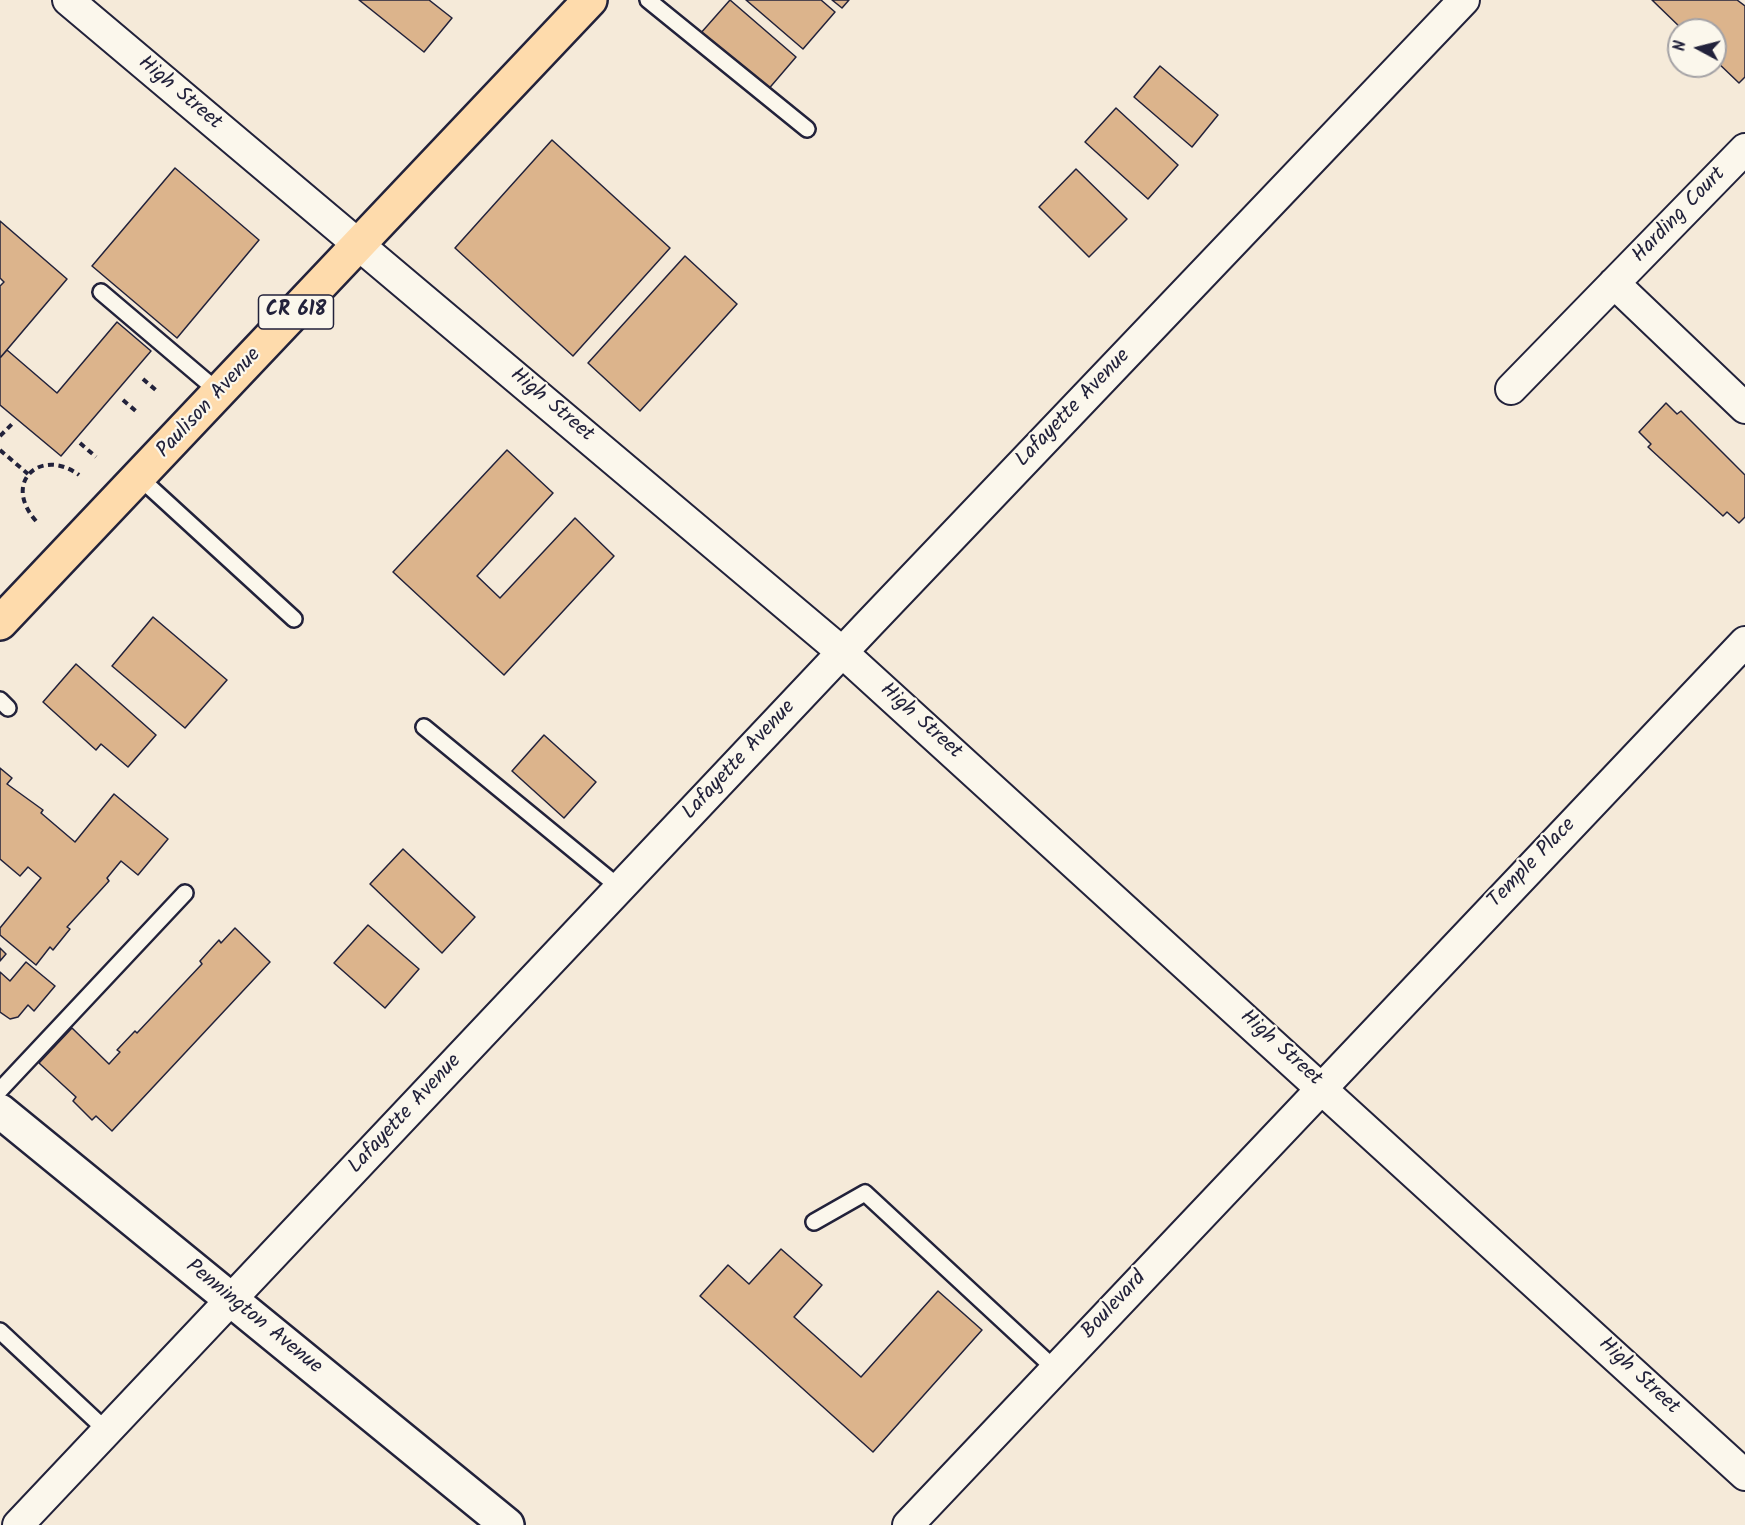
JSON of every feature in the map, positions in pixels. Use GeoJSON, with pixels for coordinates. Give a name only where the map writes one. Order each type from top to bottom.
{"type":"FeatureCollection","features":[{"type":"Feature","properties":{"kind":"main road","name":"Paulison Avenue"},"geometry":{"type":"LineString","coordinates":[[0,623],[140,478],[590,0]]}},
{"type":"Feature","properties":{"kind":"street","name":"High Street"},"geometry":{"type":"LineString","coordinates":[[68,0],[842,652],[1322,1087],[1745,1475]]}},
{"type":"Feature","properties":{"kind":"street","name":"Lafayette Avenue"},"geometry":{"type":"LineString","coordinates":[[18,1525],[1454,3]]}},
{"type":"Feature","properties":{"kind":"street","name":"Harding Court"},"geometry":{"type":"LineString","coordinates":[[1511,390],[1745,149]]}},
{"type":"Feature","properties":{"kind":"street"},"geometry":{"type":"LineString","coordinates":[[1614,283],[1745,408]]}},
{"type":"Feature","properties":{"kind":"street","name":"Temple Place"},"geometry":{"type":"LineString","coordinates":[[1322,1087],[1745,642]]}},
{"type":"Feature","properties":{"kind":"street","name":"Boulevard"},"geometry":{"type":"LineString","coordinates":[[908,1525],[1322,1087]]}},
{"type":"Feature","properties":{"kind":"street","name":"Pennington Avenue"},"geometry":{"type":"LineString","coordinates":[[0,1111],[507,1525]]}},
{"type":"Feature","properties":{"kind":"lane"},"geometry":{"type":"LineString","coordinates":[[648,0],[807,129]]}},
{"type":"Feature","properties":{"kind":"lane"},"geometry":{"type":"LineString","coordinates":[[101,291],[220,393]]}},
{"type":"Feature","properties":{"kind":"lane"},"geometry":{"type":"LineString","coordinates":[[140,478],[294,619]]}},
{"type":"Feature","properties":{"kind":"lane"},"geometry":{"type":"LineString","coordinates":[[424,727],[620,888]]}},
{"type":"Feature","properties":{"kind":"lane"},"geometry":{"type":"LineString","coordinates":[[0,1090],[185,893]]}},
{"type":"Feature","properties":{"kind":"lane"},"geometry":{"type":"LineString","coordinates":[[814,1222],[865,1193],[1055,1369]]}},
{"type":"Feature","properties":{"kind":"lane"},"geometry":{"type":"LineString","coordinates":[[0,1331],[107,1431]]}},
{"type":"Feature","properties":{"kind":"path"},"geometry":{"type":"LineString","coordinates":[[143,379],[158,392]]}},
{"type":"Feature","properties":{"kind":"path"},"geometry":{"type":"LineString","coordinates":[[123,400],[138,413]]}},
{"type":"Feature","properties":{"kind":"path"},"geometry":{"type":"LineString","coordinates":[[0,436],[12,424]]}},
{"type":"Feature","properties":{"kind":"path"},"geometry":{"type":"LineString","coordinates":[[80,443],[96,457]]}},
{"type":"Feature","properties":{"kind":"path"},"geometry":{"type":"LineString","coordinates":[[0,450],[28,474]]}},
{"type":"Feature","properties":{"kind":"path"},"geometry":{"type":"LineString","coordinates":[[36,521],[22,500],[22,487],[28,474],[37,468],[53,464],[68,467],[79,475]]}},
{"type":"Feature","properties":{"kind":"building"},"geometry":{"type":"Polygon","coordinates":[[[359,0],[429,0],[452,18],[424,52],[359,0]]]}},
{"type":"Feature","properties":{"kind":"building"},"geometry":{"type":"Polygon","coordinates":[[[730,0],[796,57],[766,92],[700,34],[730,0]]]}},
{"type":"Feature","properties":{"kind":"building"},"geometry":{"type":"Polygon","coordinates":[[[746,0],[821,0],[835,12],[803,49],[746,0]]]}},
{"type":"Feature","properties":{"kind":"building"},"geometry":{"type":"Polygon","coordinates":[[[832,0],[849,0],[842,8],[832,0]]]}},
{"type":"Feature","properties":{"kind":"building"},"geometry":{"type":"Polygon","coordinates":[[[1652,0],[1737,0],[1745,6],[1745,77],[1739,83],[1727,72],[1727,18],[1671,18],[1652,0]]]}},
{"type":"Feature","properties":{"kind":"building"},"geometry":{"type":"Polygon","coordinates":[[[1160,66],[1218,115],[1192,147],[1134,97],[1160,66]]]}},
{"type":"Feature","properties":{"kind":"building"},"geometry":{"type":"Polygon","coordinates":[[[1116,108],[1178,165],[1148,199],[1085,142],[1116,108]]]}},
{"type":"Feature","properties":{"kind":"building"},"geometry":{"type":"Polygon","coordinates":[[[552,140],[670,248],[573,356],[455,248],[552,140]]]}},
{"type":"Feature","properties":{"kind":"building"},"geometry":{"type":"Polygon","coordinates":[[[175,168],[259,240],[177,338],[92,266],[175,168]]]}},
{"type":"Feature","properties":{"kind":"building"},"geometry":{"type":"Polygon","coordinates":[[[1076,169],[1127,219],[1089,257],[1039,207],[1076,169]]]}},
{"type":"Feature","properties":{"kind":"building"},"geometry":{"type":"Polygon","coordinates":[[[0,221],[67,279],[0,358],[0,286],[4,282],[0,278],[0,221]]]}},
{"type":"Feature","properties":{"kind":"building"},"geometry":{"type":"Polygon","coordinates":[[[685,256],[737,304],[640,411],[588,363],[685,256]]]}},
{"type":"Feature","properties":{"kind":"building"},"geometry":{"type":"Polygon","coordinates":[[[117,322],[151,351],[61,456],[0,405],[0,358],[7,350],[57,393],[117,322]]]}},
{"type":"Feature","properties":{"kind":"building"},"geometry":{"type":"Polygon","coordinates":[[[1666,403],[1677,414],[1681,411],[1745,475],[1745,517],[1739,523],[1727,512],[1723,516],[1648,447],[1651,444],[1639,432],[1666,403]]]}},
{"type":"Feature","properties":{"kind":"building"},"geometry":{"type":"Polygon","coordinates":[[[507,450],[553,493],[477,576],[500,598],[575,518],[614,556],[504,675],[393,572],[507,450]]]}},
{"type":"Feature","properties":{"kind":"building"},"geometry":{"type":"Polygon","coordinates":[[[153,617],[227,680],[185,728],[112,666],[153,617]]]}},
{"type":"Feature","properties":{"kind":"building"},"geometry":{"type":"Polygon","coordinates":[[[76,664],[156,735],[128,767],[101,744],[96,750],[43,702],[76,664]]]}},
{"type":"Feature","properties":{"kind":"building"},"geometry":{"type":"Polygon","coordinates":[[[544,735],[596,782],[564,818],[512,771],[544,735]]]}},
{"type":"Feature","properties":{"kind":"building"},"geometry":{"type":"Polygon","coordinates":[[[0,768],[12,778],[7,784],[43,810],[41,813],[75,842],[114,794],[168,839],[138,875],[121,861],[107,878],[109,881],[67,927],[70,929],[53,950],[50,947],[36,965],[0,935],[0,928],[41,878],[28,867],[20,876],[0,859],[0,768]]]}},
{"type":"Feature","properties":{"kind":"building"},"geometry":{"type":"Polygon","coordinates":[[[403,849],[475,917],[442,953],[370,884],[403,849]]]}},
{"type":"Feature","properties":{"kind":"building"},"geometry":{"type":"Polygon","coordinates":[[[368,925],[419,969],[385,1008],[334,963],[368,925]]]}},
{"type":"Feature","properties":{"kind":"building"},"geometry":{"type":"Polygon","coordinates":[[[235,928],[270,962],[112,1131],[96,1116],[92,1120],[73,1101],[76,1097],[39,1063],[72,1028],[109,1064],[120,1052],[117,1050],[135,1031],[137,1033],[202,964],[200,961],[219,940],[221,943],[235,928]]]}},
{"type":"Feature","properties":{"kind":"building"},"geometry":{"type":"Polygon","coordinates":[[[0,948],[6,954],[0,961],[0,948]]]}},
{"type":"Feature","properties":{"kind":"building"},"geometry":{"type":"Polygon","coordinates":[[[26,962],[55,986],[34,1011],[28,1005],[18,1017],[10,1019],[0,1012],[0,972],[10,981],[26,962]]]}},
{"type":"Feature","properties":{"kind":"building"},"geometry":{"type":"Polygon","coordinates":[[[781,1249],[822,1285],[794,1317],[861,1377],[938,1291],[982,1330],[873,1452],[700,1296],[728,1265],[749,1284],[781,1249]]]}}]}
